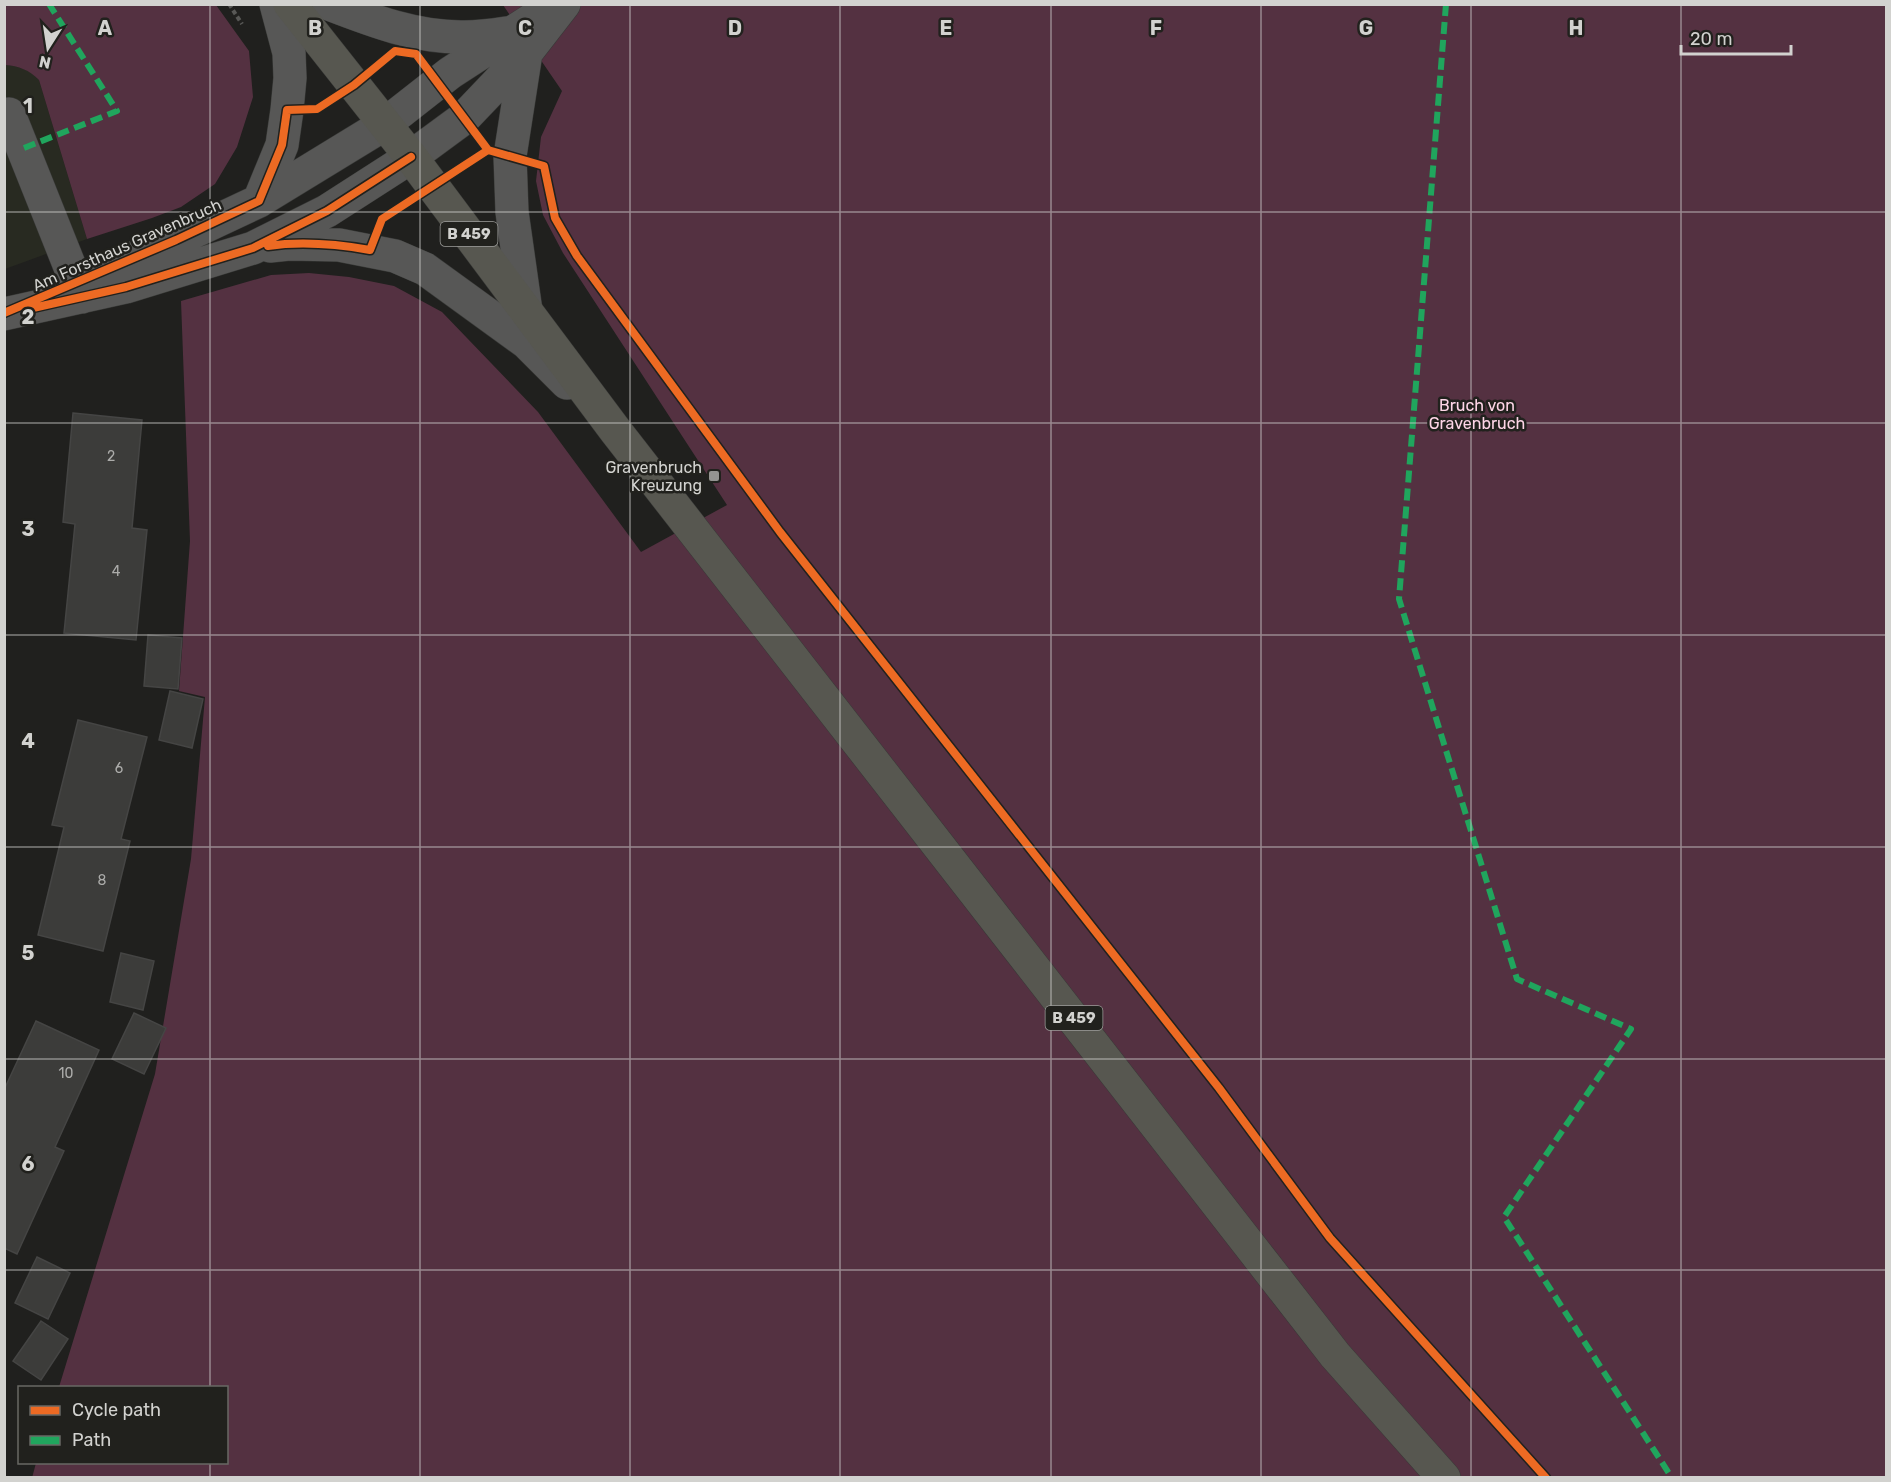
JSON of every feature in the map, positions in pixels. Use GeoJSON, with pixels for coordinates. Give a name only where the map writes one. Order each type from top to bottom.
{"type":"FeatureCollection","features":[{"type":"Feature","properties":{"kind":"main road","name":"B 459"},"geometry":{"type":"LineString","coordinates":[[290,4],[411,157],[615,430],[1335,1355],[1444,1478]]}},
{"type":"Feature","properties":{"kind":"street"},"geometry":{"type":"LineString","coordinates":[[259,201],[282,146],[290,78],[289,53],[276,4]]}},
{"type":"Feature","properties":{"kind":"street"},"geometry":{"type":"LineString","coordinates":[[329,4],[379,23],[425,34],[519,43],[564,4]]}},
{"type":"Feature","properties":{"kind":"street"},"geometry":{"type":"LineString","coordinates":[[526,311],[512,212],[510,156],[519,43],[555,4]]}},
{"type":"Feature","properties":{"kind":"street","name":"Am Forsthaus Gravenbruch"},"geometry":{"type":"LineString","coordinates":[[79,290],[136,284],[253,248],[327,211],[411,157],[464,118],[519,43]]}},
{"type":"Feature","properties":{"kind":"street","name":"Am Forsthaus Gravenbruch"},"geometry":{"type":"LineString","coordinates":[[4,314],[79,290],[176,240],[259,201],[385,124],[450,73],[519,43]]}},
{"type":"Feature","properties":{"kind":"street"},"geometry":{"type":"LineString","coordinates":[[4,115],[9,114],[24,148],[79,290]]}},
{"type":"Feature","properties":{"kind":"street"},"geometry":{"type":"LineString","coordinates":[[253,248],[289,244],[339,245],[395,256],[425,269],[527,343],[615,430]]}},
{"type":"Feature","properties":{"kind":"shaded area"},"geometry":{"type":"Polygon","coordinates":[[[5,65],[16,66],[31,72],[39,80],[87,239],[5,269],[5,65]]]}},
{"type":"Feature","properties":{"kind":"green space"},"geometry":{"type":"Polygon","coordinates":[[[5,4],[216,5],[249,51],[253,97],[237,147],[215,184],[181,207],[87,239],[39,80],[24,69],[5,65],[5,4]]]}},
{"type":"Feature","properties":{"kind":"green space","name":"Bruch von Gravenbruch"},"geometry":{"type":"Polygon","coordinates":[[[503,5],[1886,5],[1886,1477],[32,1478],[36,1464],[228,1464],[228,1386],[59,1386],[155,1074],[191,859],[205,697],[179,691],[190,541],[181,301],[271,275],[309,273],[349,277],[394,286],[442,312],[538,412],[641,552],[727,505],[563,253],[543,215],[536,181],[541,137],[562,91],[503,5]]]}},
{"type":"Feature","properties":{"kind":"building"},"geometry":{"type":"Polygon","coordinates":[[[73,413],[142,420],[132,528],[147,530],[136,640],[64,633],[75,524],[63,522],[73,413]]]}},
{"type":"Feature","properties":{"kind":"building"},"geometry":{"type":"Polygon","coordinates":[[[148,635],[182,638],[178,689],[144,686],[148,635]]]}},
{"type":"Feature","properties":{"kind":"building"},"geometry":{"type":"Polygon","coordinates":[[[170,691],[203,699],[192,748],[159,740],[170,691]]]}},
{"type":"Feature","properties":{"kind":"building"},"geometry":{"type":"Polygon","coordinates":[[[78,720],[147,737],[121,839],[130,841],[103,951],[38,935],[64,827],[52,825],[78,720]]]}},
{"type":"Feature","properties":{"kind":"building"},"geometry":{"type":"Polygon","coordinates":[[[121,953],[154,961],[143,1010],[110,1002],[121,953]]]}},
{"type":"Feature","properties":{"kind":"building"},"geometry":{"type":"Polygon","coordinates":[[[134,1013],[166,1028],[144,1074],[112,1059],[134,1013]]]}},
{"type":"Feature","properties":{"kind":"building"},"geometry":{"type":"Polygon","coordinates":[[[36,1021],[99,1050],[55,1147],[64,1151],[17,1254],[4,1248],[4,1090],[36,1021]]]}},
{"type":"Feature","properties":{"kind":"building"},"geometry":{"type":"Polygon","coordinates":[[[37,1257],[70,1273],[48,1319],[15,1303],[37,1257]]]}},
{"type":"Feature","properties":{"kind":"building"},"geometry":{"type":"Polygon","coordinates":[[[41,1321],[68,1339],[41,1380],[13,1361],[41,1321]]]}},
{"type":"Feature","properties":{"kind":"marked path"},"geometry":{"type":"LineString","coordinates":[[24,148],[117,111],[49,4]]}},
{"type":"Feature","properties":{"kind":"marked path"},"geometry":{"type":"LineString","coordinates":[[1446,4],[1399,599],[1517,979],[1631,1029],[1504,1217],[1672,1478]]}},
{"type":"Feature","properties":{"kind":"cycle path"},"geometry":{"type":"LineString","coordinates":[[4,313],[176,240],[259,201],[282,145],[287,110],[317,109],[354,85],[395,51],[416,54],[488,150],[544,166],[555,218],[577,256],[780,532],[1219,1088],[1330,1238],[1546,1478]]}},
{"type":"Feature","properties":{"kind":"cycle path"},"geometry":{"type":"LineString","coordinates":[[268,246],[319,244],[370,250],[382,219],[488,150]]}},
{"type":"Feature","properties":{"kind":"cycle path"},"geometry":{"type":"LineString","coordinates":[[33,308],[126,287],[253,248],[327,211],[411,157]]}},
{"type":"Feature","properties":{"kind":"place","name":"Gravenbruch Kreuzung"},"geometry":{"type":"Point","coordinates":[714,476]}}]}
